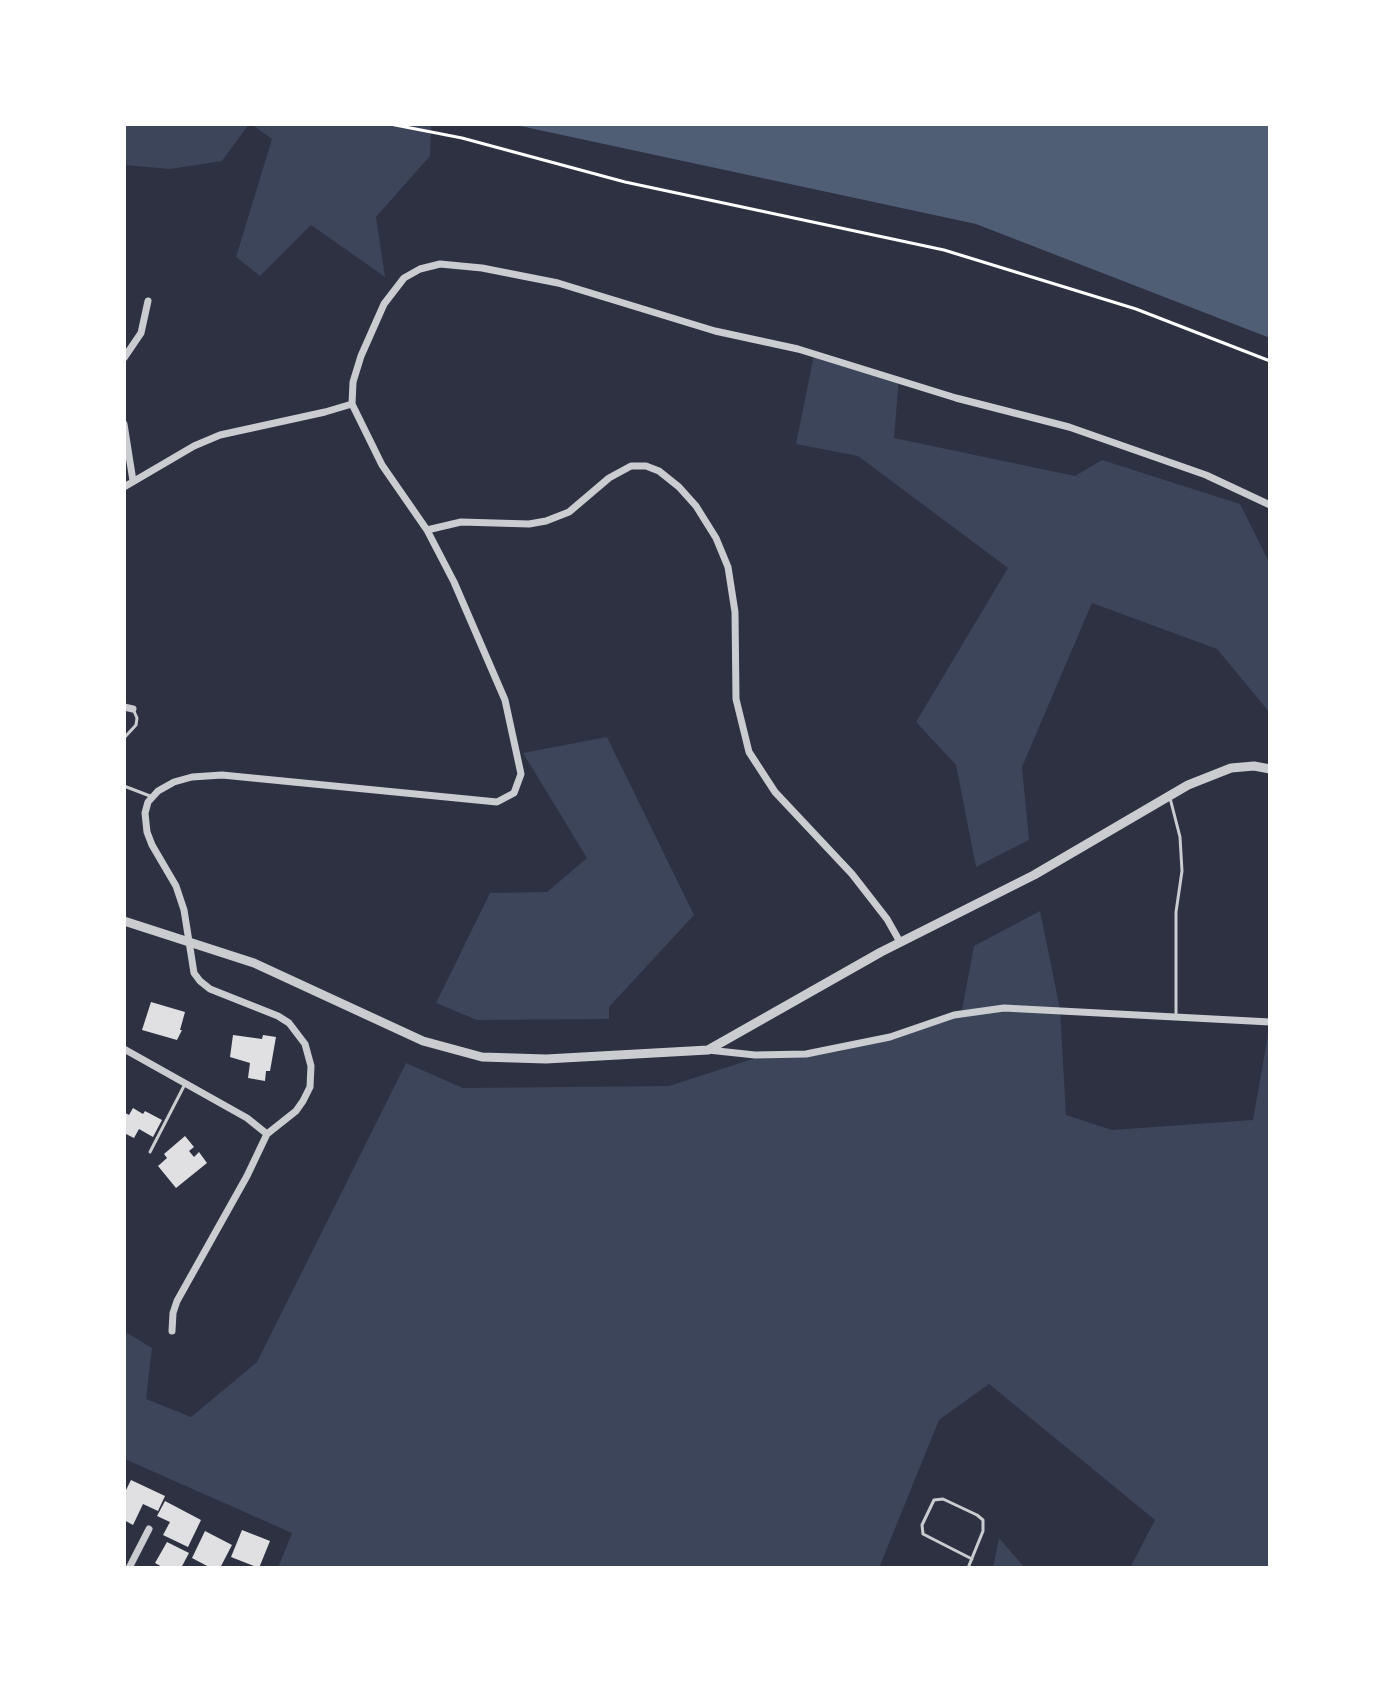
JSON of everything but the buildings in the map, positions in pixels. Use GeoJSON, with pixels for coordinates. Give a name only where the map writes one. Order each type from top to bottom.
{"type":"FeatureCollection","features":[{"type":"Feature","properties":{"kind":"street"},"geometry":{"type":"LineString","coordinates":[[172,1331],[177,1301],[267,1134],[296,1111],[310,1087],[311,1066],[305,1044],[289,1023],[210,989],[194,973],[184,910],[176,886],[147,832],[145,813],[148,802],[174,782],[222,775],[497,802],[514,793],[519,782],[521,767],[505,700],[454,582],[427,530],[382,465],[352,404],[353,382],[361,356],[384,304],[404,278],[420,269],[440,264],[482,268],[558,283],[715,331],[798,349],[956,398],[1069,427],[1206,475],[1270,505]]}},
{"type":"Feature","properties":{"kind":"street"},"geometry":{"type":"LineString","coordinates":[[124,358],[141,333],[148,301]]}},
{"type":"Feature","properties":{"kind":"street"},"geometry":{"type":"LineString","coordinates":[[124,487],[194,446],[220,435],[352,404]]}},
{"type":"Feature","properties":{"kind":"street"},"geometry":{"type":"LineString","coordinates":[[124,424],[133,481]]}},
{"type":"Feature","properties":{"kind":"street"},"geometry":{"type":"LineString","coordinates":[[427,530],[461,522],[529,524],[546,521],[569,512],[609,478],[631,466],[646,466],[659,471],[679,487],[696,506],[716,538],[728,567],[735,612],[736,699],[749,752],[775,792],[852,874],[887,919],[900,942]]}},
{"type":"Feature","properties":{"kind":"street"},"geometry":{"type":"LineString","coordinates":[[708,1050],[900,942],[1034,875],[1170,796],[1218,772],[1254,766],[1270,769]]}},
{"type":"Feature","properties":{"kind":"street"},"geometry":{"type":"LineString","coordinates":[[124,921],[254,963],[423,1041],[482,1057],[560,1059],[708,1050],[755,1055],[818,1052],[890,1037],[954,1015],[1004,1008],[1270,1022]]}},
{"type":"Feature","properties":{"kind":"street"},"geometry":{"type":"LineString","coordinates":[[124,1049],[247,1118],[267,1134]]}},
{"type":"Feature","properties":{"kind":"street"},"geometry":{"type":"LineString","coordinates":[[129,1568],[149,1529]]}},
{"type":"Feature","properties":{"kind":"lane"},"geometry":{"type":"LineString","coordinates":[[124,738],[136,725],[137,718],[128,708]]}},
{"type":"Feature","properties":{"kind":"lane"},"geometry":{"type":"LineString","coordinates":[[124,786],[153,797]]}},
{"type":"Feature","properties":{"kind":"lane"},"geometry":{"type":"LineString","coordinates":[[1170,796],[1180,837],[1182,871],[1176,912],[1176,1017]]}},
{"type":"Feature","properties":{"kind":"lane"},"geometry":{"type":"LineString","coordinates":[[150,1152],[185,1084]]}},
{"type":"Feature","properties":{"kind":"lane"},"geometry":{"type":"LineString","coordinates":[[968,1568],[972,1559],[983,1531],[983,1520],[943,1499],[934,1500],[922,1525],[923,1534],[972,1559]]}},
{"type":"Feature","properties":{"kind":"path"},"geometry":{"type":"LineString","coordinates":[[390,124],[462,138],[625,182],[944,250],[1136,309],[1270,361]]}},
{"type":"Feature","properties":{"kind":"shaded area"},"geometry":{"type":"Polygon","coordinates":[[[124,124],[249,124],[222,161],[170,169],[124,165],[124,124]]]}},
{"type":"Feature","properties":{"kind":"shaded area"},"geometry":{"type":"Polygon","coordinates":[[[251,124],[431,124],[430,156],[376,217],[385,277],[311,225],[260,276],[236,257],[272,139],[251,124]]]}},
{"type":"Feature","properties":{"kind":"shaded area"},"geometry":{"type":"Polygon","coordinates":[[[511,124],[1270,124],[1270,338],[976,224],[511,124]]]}},
{"type":"Feature","properties":{"kind":"shaded area"},"geometry":{"type":"Polygon","coordinates":[[[814,355],[899,378],[894,438],[1075,476],[1102,460],[1240,504],[1270,564],[1270,713],[1217,649],[1092,603],[1022,767],[1029,840],[976,867],[956,765],[916,722],[1008,568],[858,456],[796,444],[814,355]]]}},
{"type":"Feature","properties":{"kind":"shaded area"},"geometry":{"type":"Polygon","coordinates":[[[607,737],[694,915],[609,1007],[609,1019],[477,1020],[436,1003],[490,893],[547,892],[587,858],[523,753],[607,737]]]}},
{"type":"Feature","properties":{"kind":"shaded area"},"geometry":{"type":"Polygon","coordinates":[[[1040,911],[1060,1009],[1066,1115],[1112,1130],[1253,1120],[1270,1023],[1270,1568],[1130,1568],[1155,1520],[989,1384],[939,1420],[879,1568],[278,1568],[292,1533],[127,1460],[124,1462],[124,1331],[152,1348],[146,1399],[191,1417],[257,1362],[406,1063],[463,1088],[669,1086],[771,1053],[838,1052],[962,1010],[974,946],[1040,911]]]}},
{"type":"Feature","properties":{"kind":"shaded area"},"geometry":{"type":"Polygon","coordinates":[[[999,1538],[1025,1568],[993,1568],[999,1538]]]}}]}
